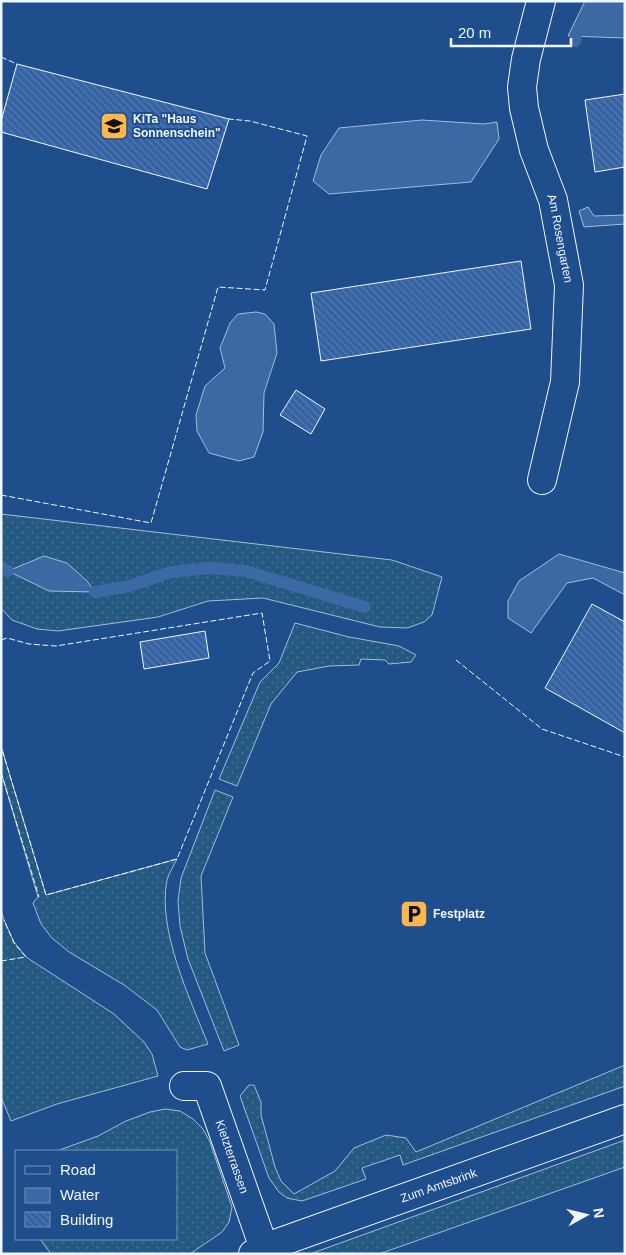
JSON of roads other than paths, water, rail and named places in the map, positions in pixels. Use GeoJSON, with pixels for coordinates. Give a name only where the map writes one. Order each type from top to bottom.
{"type":"FeatureCollection","features":[{"type":"Feature","properties":{"kind":"street","name":"Am Rosengarten"},"geometry":{"type":"LineString","coordinates":[[541,1],[526,59],[522,87],[524,108],[534,150],[553,200],[570,285],[565,382],[542,480]]}},
{"type":"Feature","properties":{"kind":"street","name":"Kietzterrassen"},"geometry":{"type":"LineString","coordinates":[[184,1086],[207,1086],[258,1251]]}},
{"type":"Feature","properties":{"kind":"street","name":"Zum Amtsbrink"},"geometry":{"type":"LineString","coordinates":[[258,1251],[625,1119]]}},
{"type":"Feature","properties":{"kind":"water"},"geometry":{"type":"Polygon","coordinates":[[[585,1],[625,1],[625,38],[568,36],[585,1]]]}},
{"type":"Feature","properties":{"kind":"water"},"geometry":{"type":"Polygon","coordinates":[[[422,120],[484,124],[497,122],[499,139],[471,182],[329,194],[313,181],[321,155],[339,128],[422,120]]]}},
{"type":"Feature","properties":{"kind":"water"},"geometry":{"type":"Polygon","coordinates":[[[588,207],[594,216],[625,215],[625,224],[584,227],[579,211],[588,207]]]}},
{"type":"Feature","properties":{"kind":"water"},"geometry":{"type":"Polygon","coordinates":[[[256,312],[265,314],[274,324],[277,353],[264,393],[263,432],[254,457],[239,461],[209,453],[197,431],[196,415],[205,386],[225,368],[220,348],[230,323],[238,314],[256,312]]]}},
{"type":"Feature","properties":{"kind":"water"},"geometry":{"type":"Polygon","coordinates":[[[559,554],[625,573],[625,595],[593,578],[567,583],[531,633],[508,618],[508,601],[519,581],[559,554]]]}},
{"type":"Feature","properties":{"kind":"water"},"geometry":{"type":"Polygon","coordinates":[[[44,556],[67,563],[87,581],[95,592],[49,591],[8,571],[44,556]]]}},
{"type":"Feature","properties":{"kind":"waterway"},"geometry":{"type":"LineString","coordinates":[[575,41],[576,37]]}},
{"type":"Feature","properties":{"kind":"waterway"},"geometry":{"type":"LineString","coordinates":[[1,567],[8,571]]}},
{"type":"Feature","properties":{"kind":"waterway"},"geometry":{"type":"LineString","coordinates":[[95,592],[130,586],[171,572],[210,568],[246,571],[365,607]]}},
{"type":"Feature","properties":{"kind":"place","name":"KiTa \"Haus Sonnenschein\""},"geometry":{"type":"Point","coordinates":[114,126]}},
{"type":"Feature","properties":{"kind":"place","name":"Festplatz"},"geometry":{"type":"Point","coordinates":[414,914]}}]}
